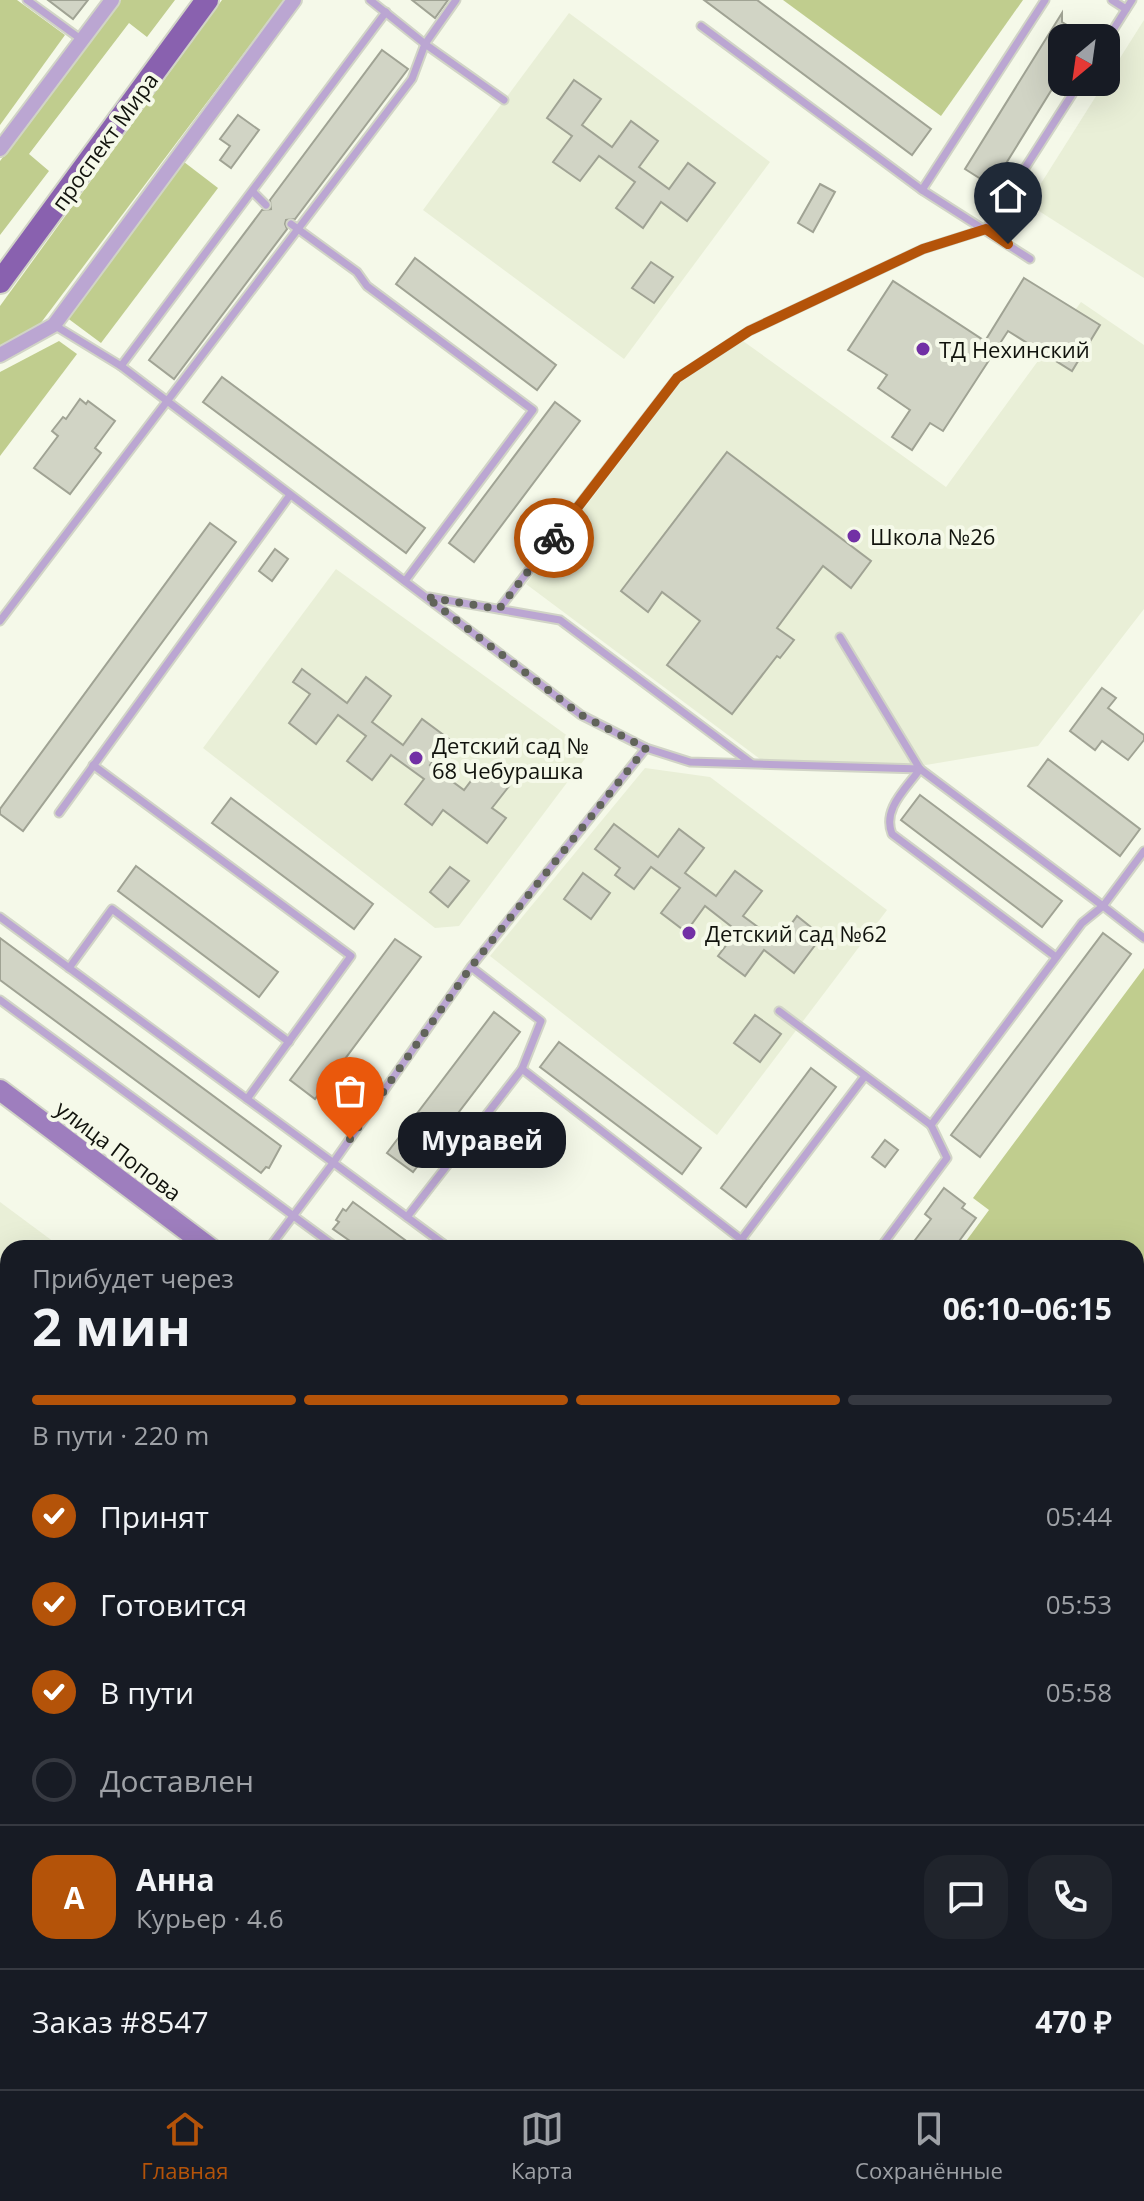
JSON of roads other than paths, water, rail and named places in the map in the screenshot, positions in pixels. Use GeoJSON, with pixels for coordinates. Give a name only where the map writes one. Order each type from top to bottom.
{"type":"FeatureCollection","features":[{"type":"Feature","properties":{"kind":"main road","name":"проспект Мира"},"geometry":{"type":"LineString","coordinates":[[0,282],[207,0]]}},
{"type":"Feature","properties":{"kind":"street"},"geometry":{"type":"LineString","coordinates":[[0,149],[112,0]]}},
{"type":"Feature","properties":{"kind":"street"},"geometry":{"type":"LineString","coordinates":[[0,355],[54,325],[294,0]]}},
{"type":"Feature","properties":{"kind":"street","name":"улица Попова"},"geometry":{"type":"LineString","coordinates":[[0,1090],[199,1240]]}},
{"type":"Feature","properties":{"kind":"lane"},"geometry":{"type":"LineString","coordinates":[[28,0],[82,40]]}},
{"type":"Feature","properties":{"kind":"lane"},"geometry":{"type":"LineString","coordinates":[[370,0],[504,100]]}},
{"type":"Feature","properties":{"kind":"lane"},"geometry":{"type":"LineString","coordinates":[[0,621],[412,79],[425,44],[456,0]]}},
{"type":"Feature","properties":{"kind":"lane"},"geometry":{"type":"LineString","coordinates":[[922,190],[1045,0]]}},
{"type":"Feature","properties":{"kind":"lane"},"geometry":{"type":"LineString","coordinates":[[1112,0],[1126,9]]}},
{"type":"Feature","properties":{"kind":"lane"},"geometry":{"type":"LineString","coordinates":[[1117,24],[1132,0]]}},
{"type":"Feature","properties":{"kind":"lane"},"geometry":{"type":"LineString","coordinates":[[121,366],[386,12]]}},
{"type":"Feature","properties":{"kind":"lane"},"geometry":{"type":"LineString","coordinates":[[701,26],[922,190],[1030,259]]}},
{"type":"Feature","properties":{"kind":"lane"},"geometry":{"type":"LineString","coordinates":[[499,609],[677,378],[749,331],[923,249],[986,229],[1071,96]]}},
{"type":"Feature","properties":{"kind":"lane"},"geometry":{"type":"LineString","coordinates":[[253,192],[266,205]]}},
{"type":"Feature","properties":{"kind":"lane"},"geometry":{"type":"LineString","coordinates":[[291,224],[357,272],[367,286],[533,410],[405,581]]}},
{"type":"Feature","properties":{"kind":"lane"},"geometry":{"type":"LineString","coordinates":[[54,325],[121,366],[581,715],[646,748],[690,762],[920,769]]}},
{"type":"Feature","properties":{"kind":"lane"},"geometry":{"type":"LineString","coordinates":[[59,813],[290,495]]}},
{"type":"Feature","properties":{"kind":"lane"},"geometry":{"type":"LineString","coordinates":[[426,597],[560,620],[753,765]]}},
{"type":"Feature","properties":{"kind":"lane"},"geometry":{"type":"LineString","coordinates":[[840,637],[920,769],[1144,938]]}},
{"type":"Feature","properties":{"kind":"lane"},"geometry":{"type":"LineString","coordinates":[[275,1240],[471,967],[646,748]]}},
{"type":"Feature","properties":{"kind":"lane"},"geometry":{"type":"LineString","coordinates":[[93,765],[351,956],[247,1099]]}},
{"type":"Feature","properties":{"kind":"lane"},"geometry":{"type":"LineString","coordinates":[[920,769],[889,812],[888,824],[892,834],[1056,957]]}},
{"type":"Feature","properties":{"kind":"lane"},"geometry":{"type":"LineString","coordinates":[[931,1125],[1082,923],[1103,906],[1144,851]]}},
{"type":"Feature","properties":{"kind":"lane"},"geometry":{"type":"LineString","coordinates":[[69,968],[112,909],[289,1042]]}},
{"type":"Feature","properties":{"kind":"lane"},"geometry":{"type":"LineString","coordinates":[[0,917],[438,1240]]}},
{"type":"Feature","properties":{"kind":"lane"},"geometry":{"type":"LineString","coordinates":[[407,1217],[522,1069],[541,1021],[471,967]]}},
{"type":"Feature","properties":{"kind":"lane"},"geometry":{"type":"LineString","coordinates":[[0,1000],[326,1240]]}},
{"type":"Feature","properties":{"kind":"lane"},"geometry":{"type":"LineString","coordinates":[[779,1011],[931,1125],[947,1158],[886,1240]]}},
{"type":"Feature","properties":{"kind":"lane"},"geometry":{"type":"LineString","coordinates":[[522,1069],[741,1240],[865,1076]]}},
{"type":"Feature","properties":{"kind":"place","name":"ТД Нехинский"},"geometry":{"type":"Point","coordinates":[923,349]}},
{"type":"Feature","properties":{"kind":"place","name":"Школа №26"},"geometry":{"type":"Point","coordinates":[854,536]}},
{"type":"Feature","properties":{"kind":"place","name":"Детский сад № 68 Чебурашка"},"geometry":{"type":"Point","coordinates":[416,758]}},
{"type":"Feature","properties":{"kind":"place","name":"Детский сад №62"},"geometry":{"type":"Point","coordinates":[689,933]}},
{"type":"Feature","properties":{"kind":"place","name":"Муравей"},"geometry":{"type":"Point","coordinates":[350,1139]}}]}
